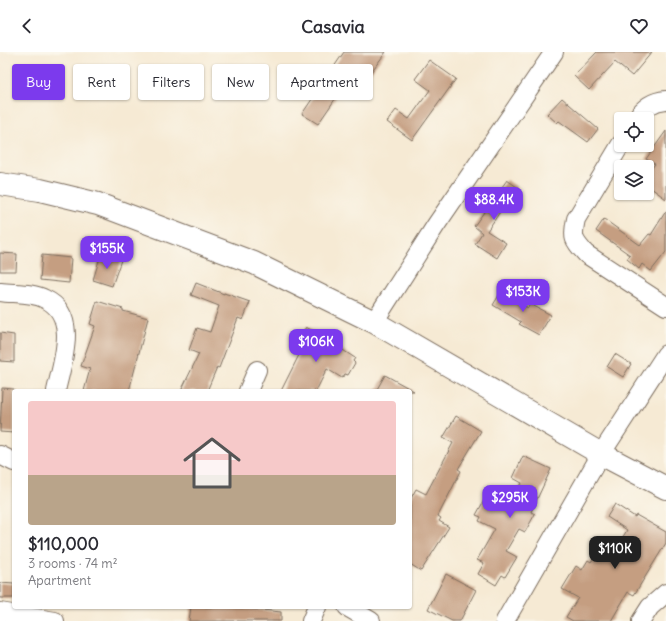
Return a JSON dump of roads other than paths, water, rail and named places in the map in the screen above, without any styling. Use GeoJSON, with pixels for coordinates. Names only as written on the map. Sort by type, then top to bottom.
{"type":"FeatureCollection","features":[{"type":"Feature","properties":{"kind":"street"},"geometry":{"type":"LineString","coordinates":[[374,322],[436,225],[554,52]]}},
{"type":"Feature","properties":{"kind":"street"},"geometry":{"type":"LineString","coordinates":[[640,112],[651,104],[666,100]]}},
{"type":"Feature","properties":{"kind":"street"},"geometry":{"type":"LineString","coordinates":[[616,152],[576,219],[573,233],[576,244],[586,254],[666,306]]}},
{"type":"Feature","properties":{"kind":"street"},"geometry":{"type":"LineString","coordinates":[[0,184],[40,190],[98,204],[254,263],[374,322],[601,454],[666,488]]}},
{"type":"Feature","properties":{"kind":"street"},"geometry":{"type":"LineString","coordinates":[[0,292],[45,298],[54,304],[62,315],[66,329],[66,343],[56,389]]}},
{"type":"Feature","properties":{"kind":"street"},"geometry":{"type":"LineString","coordinates":[[505,621],[601,454],[666,354]]}},
{"type":"Feature","properties":{"kind":"street"},"geometry":{"type":"LineString","coordinates":[[249,389],[257,370]]}},
{"type":"Feature","properties":{"kind":"street"},"geometry":{"type":"LineString","coordinates":[[641,621],[650,607],[666,594]]}},
{"type":"Feature","properties":{"kind":"street"},"geometry":{"type":"LineString","coordinates":[[311,621],[316,609]]}},
{"type":"Feature","properties":{"kind":"street"},"geometry":{"type":"LineString","coordinates":[[350,609],[371,621]]}},
{"type":"Feature","properties":{"kind":"street"},"geometry":{"type":"LineString","coordinates":[[0,612],[55,621]]}}]}
